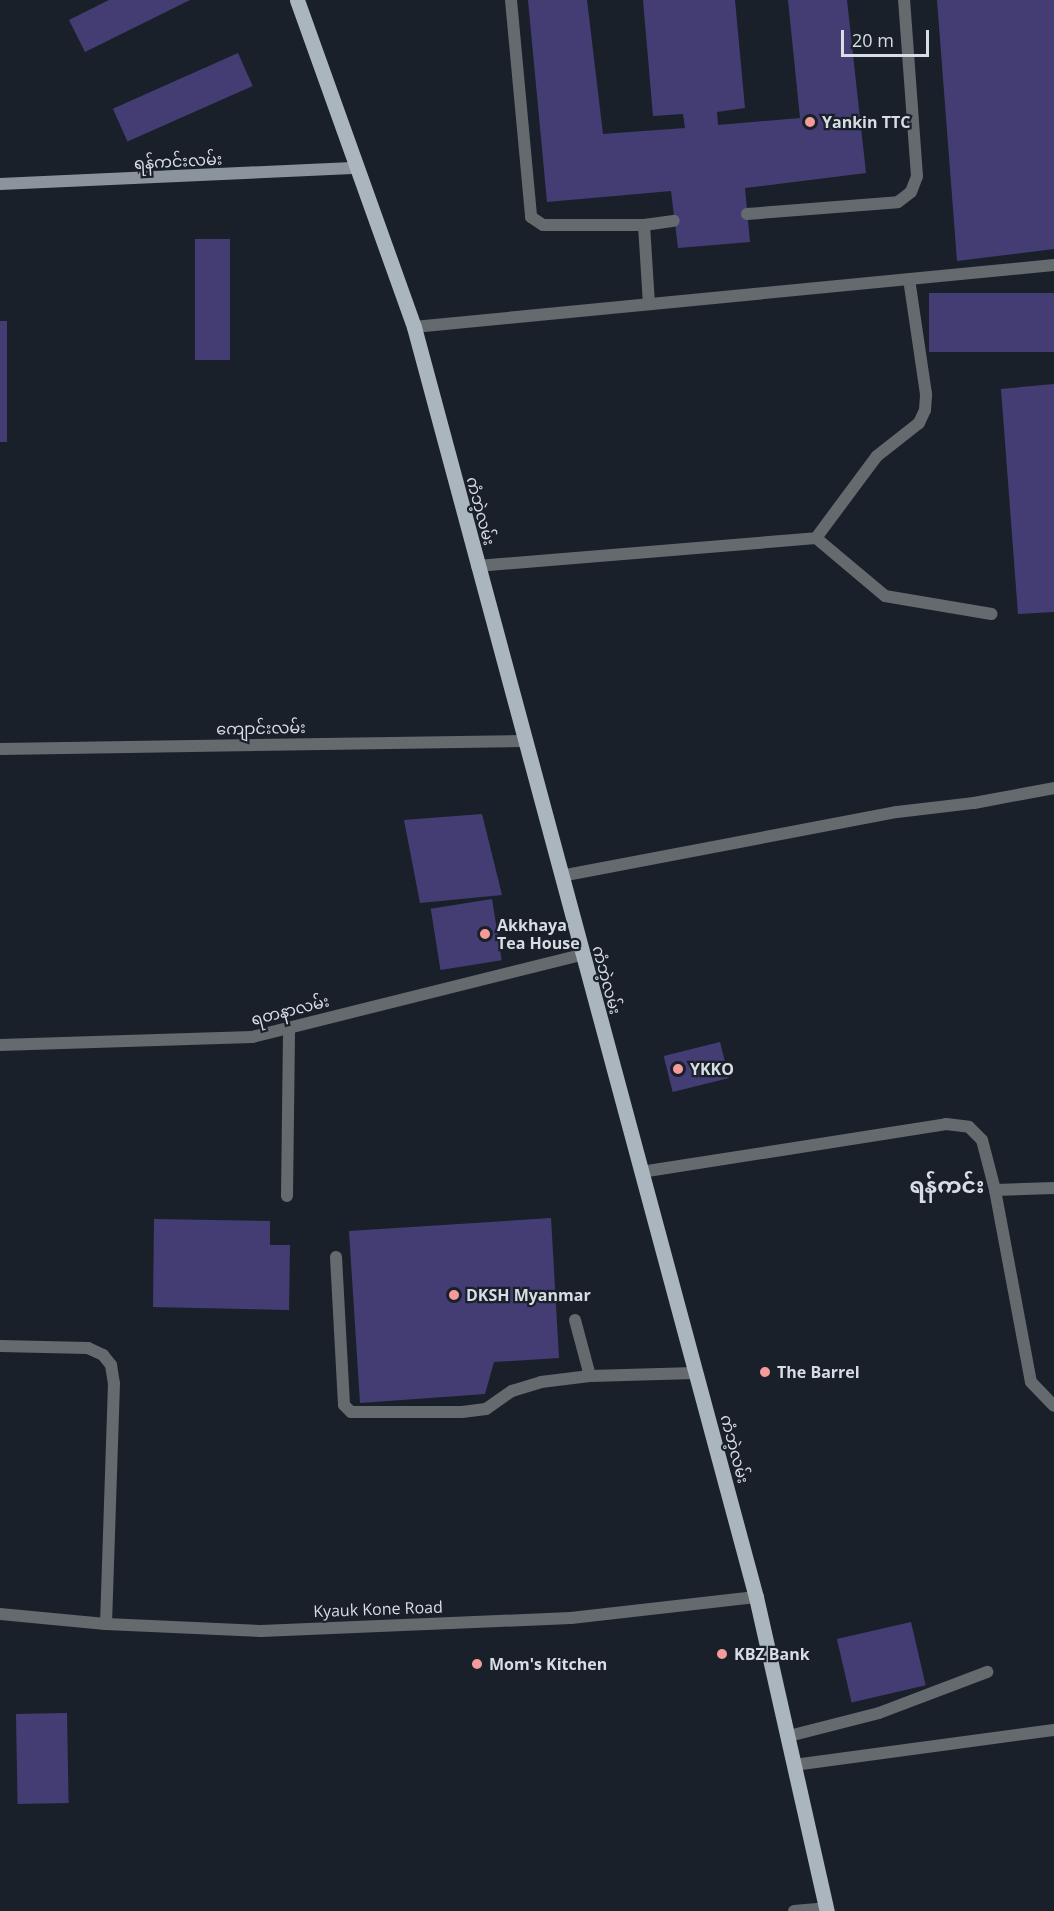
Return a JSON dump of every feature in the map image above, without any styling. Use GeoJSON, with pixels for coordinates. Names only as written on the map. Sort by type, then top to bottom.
{"type":"FeatureCollection","features":[{"type":"Feature","properties":{"kind":"main road","name":"ကံဘဲ့လမ်း"},"geometry":{"type":"LineString","coordinates":[[297,0],[414,327],[523,741],[756,1597],[789,1736],[826,1910]]}},
{"type":"Feature","properties":{"kind":"main road","name":"ရန်ကင်းလမ်း"},"geometry":{"type":"LineString","coordinates":[[0,183],[358,168]]}},
{"type":"Feature","properties":{"kind":"street"},"geometry":{"type":"LineString","coordinates":[[511,0],[531,217],[543,225],[644,225],[674,221]]}},
{"type":"Feature","properties":{"kind":"street"},"geometry":{"type":"LineString","coordinates":[[747,214],[898,202],[911,192],[917,176],[904,0]]}},
{"type":"Feature","properties":{"kind":"street"},"geometry":{"type":"LineString","coordinates":[[644,225],[649,304]]}},
{"type":"Feature","properties":{"kind":"street"},"geometry":{"type":"LineString","coordinates":[[414,327],[1054,265]]}},
{"type":"Feature","properties":{"kind":"street"},"geometry":{"type":"LineString","coordinates":[[816,538],[877,456],[919,423],[925,410],[926,394],[909,279]]}},
{"type":"Feature","properties":{"kind":"street"},"geometry":{"type":"LineString","coordinates":[[477,566],[816,538],[885,596],[991,614]]}},
{"type":"Feature","properties":{"kind":"street","name":"ကျောင်းလမ်း"},"geometry":{"type":"LineString","coordinates":[[0,749],[523,741]]}},
{"type":"Feature","properties":{"kind":"street"},"geometry":{"type":"LineString","coordinates":[[561,876],[897,812],[974,803],[1054,788]]}},
{"type":"Feature","properties":{"kind":"street","name":"ရတနာလမ်း"},"geometry":{"type":"LineString","coordinates":[[0,1045],[199,1041],[252,1037],[582,955]]}},
{"type":"Feature","properties":{"kind":"street"},"geometry":{"type":"LineString","coordinates":[[287,1197],[289,1028]]}},
{"type":"Feature","properties":{"kind":"street"},"geometry":{"type":"LineString","coordinates":[[641,1172],[946,1124],[969,1127],[982,1140],[995,1190],[1031,1382],[1054,1406]]}},
{"type":"Feature","properties":{"kind":"street"},"geometry":{"type":"LineString","coordinates":[[995,1190],[1054,1188]]}},
{"type":"Feature","properties":{"kind":"street"},"geometry":{"type":"LineString","coordinates":[[336,1257],[344,1405],[351,1412],[486,1408],[512,1391],[541,1382],[590,1376],[696,1373]]}},
{"type":"Feature","properties":{"kind":"street"},"geometry":{"type":"LineString","coordinates":[[575,1320],[590,1376]]}},
{"type":"Feature","properties":{"kind":"street"},"geometry":{"type":"LineString","coordinates":[[0,1346],[88,1348],[103,1355],[114,1373],[106,1624]]}},
{"type":"Feature","properties":{"kind":"street","name":"Kyauk Kone Road"},"geometry":{"type":"LineString","coordinates":[[0,1614],[106,1624],[261,1630],[559,1618],[756,1597]]}},
{"type":"Feature","properties":{"kind":"street"},"geometry":{"type":"LineString","coordinates":[[789,1736],[879,1713],[987,1672]]}},
{"type":"Feature","properties":{"kind":"street"},"geometry":{"type":"LineString","coordinates":[[794,1765],[1054,1730]]}},
{"type":"Feature","properties":{"kind":"street"},"geometry":{"type":"LineString","coordinates":[[794,1911],[826,1910]]}},
{"type":"Feature","properties":{"kind":"building"},"geometry":{"type":"Polygon","coordinates":[[[109,0],[190,0],[85,52],[69,20],[109,0]]]}},
{"type":"Feature","properties":{"kind":"building","name":"Yankin TTC"},"geometry":{"type":"Polygon","coordinates":[[[528,0],[587,0],[603,134],[685,128],[683,114],[653,116],[643,0],[735,0],[745,108],[717,112],[718,125],[800,118],[788,0],[847,0],[866,173],[745,188],[750,242],[678,248],[671,191],[547,202],[528,0]]]}},
{"type":"Feature","properties":{"kind":"building"},"geometry":{"type":"Polygon","coordinates":[[[937,0],[1054,0],[1054,249],[957,261],[937,0]]]}},
{"type":"Feature","properties":{"kind":"building"},"geometry":{"type":"Polygon","coordinates":[[[238,53],[253,86],[127,142],[113,109],[238,53]]]}},
{"type":"Feature","properties":{"kind":"building"},"geometry":{"type":"Polygon","coordinates":[[[195,239],[230,239],[230,360],[195,360],[195,239]]]}},
{"type":"Feature","properties":{"kind":"building"},"geometry":{"type":"Polygon","coordinates":[[[929,293],[1054,293],[1054,352],[929,352],[929,293]]]}},
{"type":"Feature","properties":{"kind":"building"},"geometry":{"type":"Polygon","coordinates":[[[0,321],[7,321],[7,442],[0,442],[0,321]]]}},
{"type":"Feature","properties":{"kind":"building"},"geometry":{"type":"Polygon","coordinates":[[[1054,384],[1054,612],[1018,614],[1001,389],[1054,384]]]}},
{"type":"Feature","properties":{"kind":"building"},"geometry":{"type":"Polygon","coordinates":[[[482,814],[502,895],[420,903],[404,820],[482,814]]]}},
{"type":"Feature","properties":{"kind":"building"},"geometry":{"type":"Polygon","coordinates":[[[492,899],[502,960],[440,970],[431,909],[492,899]]]}},
{"type":"Feature","properties":{"kind":"building"},"geometry":{"type":"Polygon","coordinates":[[[720,1042],[729,1078],[673,1092],[664,1056],[720,1042]]]}},
{"type":"Feature","properties":{"kind":"building","name":"DKSH Myanmar"},"geometry":{"type":"Polygon","coordinates":[[[551,1218],[559,1358],[494,1362],[485,1394],[360,1403],[349,1231],[551,1218]]]}},
{"type":"Feature","properties":{"kind":"building"},"geometry":{"type":"Polygon","coordinates":[[[154,1219],[270,1221],[270,1245],[290,1245],[289,1310],[153,1307],[154,1219]]]}},
{"type":"Feature","properties":{"kind":"building"},"geometry":{"type":"Polygon","coordinates":[[[911,1622],[926,1685],[852,1702],[837,1639],[911,1622]]]}},
{"type":"Feature","properties":{"kind":"building"},"geometry":{"type":"Polygon","coordinates":[[[67,1713],[69,1803],[18,1804],[16,1714],[67,1713]]]}},
{"type":"Feature","properties":{"kind":"place","name":"Yankin TTC"},"geometry":{"type":"Point","coordinates":[810,122]}},
{"type":"Feature","properties":{"kind":"place","name":"Akkhaya Tea House"},"geometry":{"type":"Point","coordinates":[485,934]}},
{"type":"Feature","properties":{"kind":"place","name":"YKKO"},"geometry":{"type":"Point","coordinates":[678,1069]}},
{"type":"Feature","properties":{"kind":"place","name":"DKSH Myanmar"},"geometry":{"type":"Point","coordinates":[454,1295]}},
{"type":"Feature","properties":{"kind":"place","name":"The Barrel"},"geometry":{"type":"Point","coordinates":[765,1372]}},
{"type":"Feature","properties":{"kind":"place","name":"KBZ Bank"},"geometry":{"type":"Point","coordinates":[722,1654]}},
{"type":"Feature","properties":{"kind":"place","name":"Mom's Kitchen"},"geometry":{"type":"Point","coordinates":[477,1664]}},
{"type":"Feature","properties":{"kind":"district","name":"ရန်ကင်း"},"geometry":{"type":"Point","coordinates":[947,1185]}}]}
